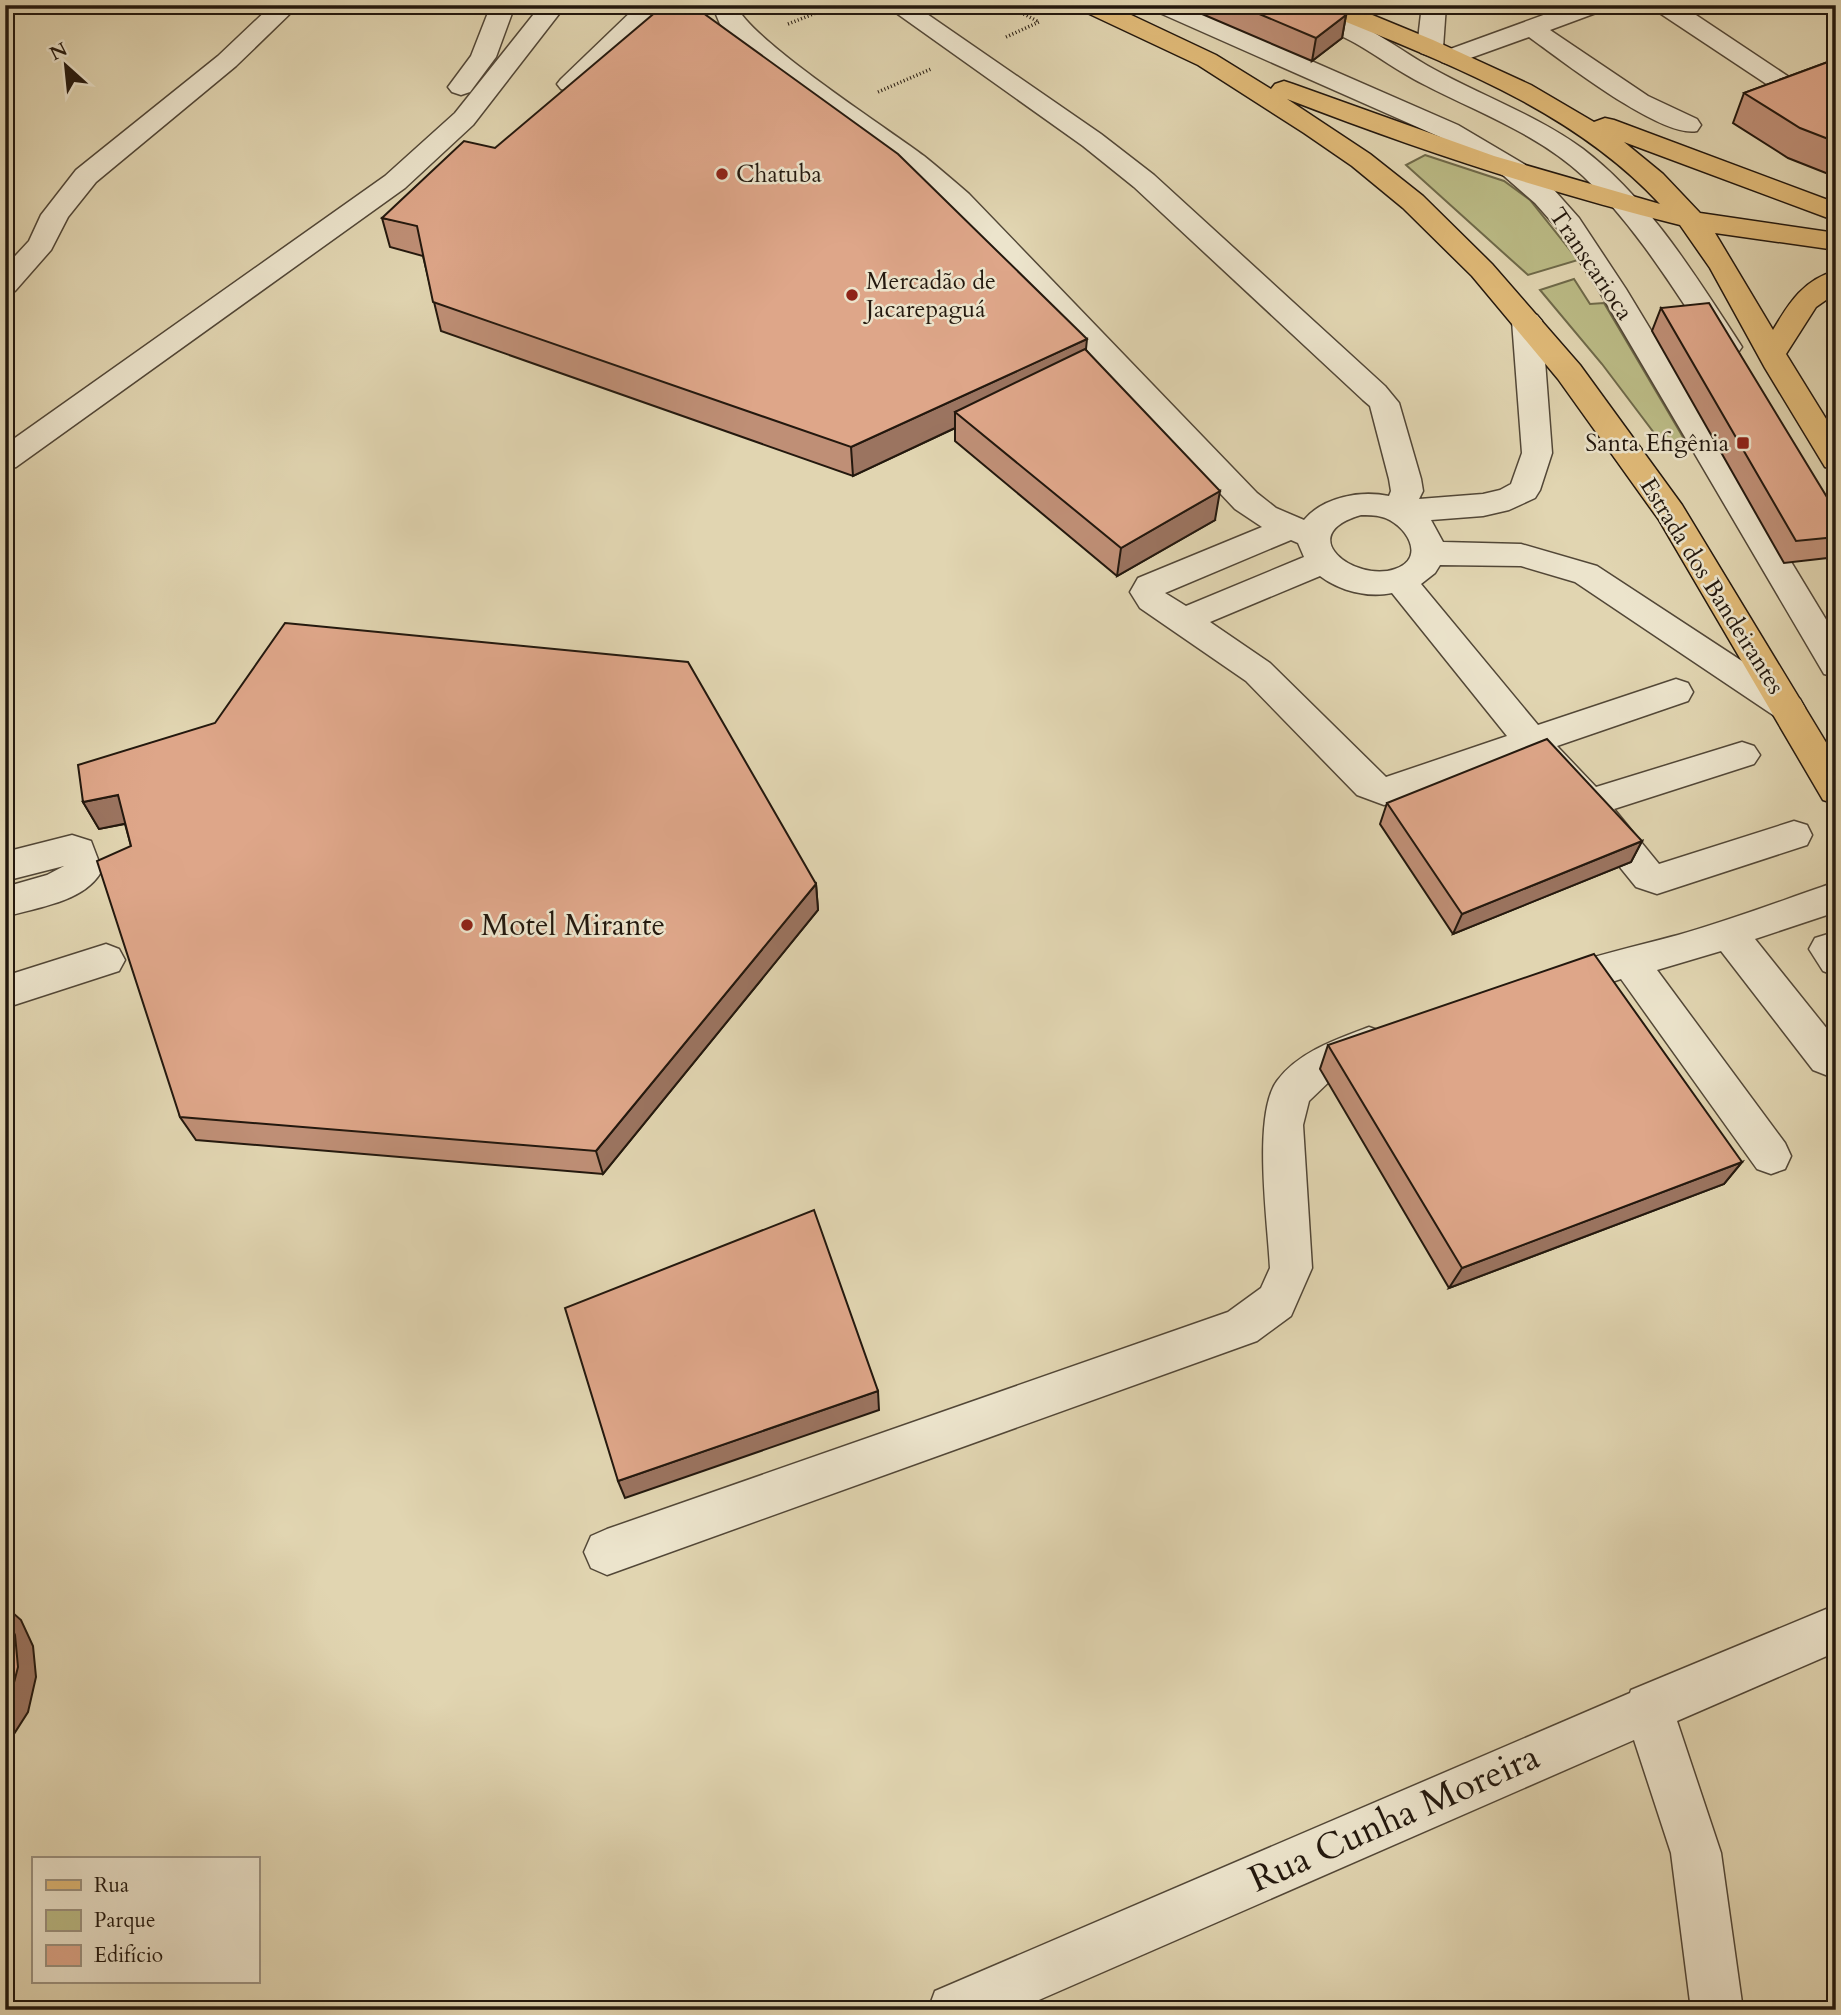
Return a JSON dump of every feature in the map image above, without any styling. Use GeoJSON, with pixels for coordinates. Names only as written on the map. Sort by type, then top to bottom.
{"type":"FeatureCollection","features":[{"type":"Feature","properties":{"kind":"main road","name":"Estrada dos Bandeirantes"},"geometry":{"type":"LineString","coordinates":[[1090,5],[1207,60],[1313,127],[1382,177],[1450,237],[1527,321],[1614,430],[1671,513],[1836,790]]}},
{"type":"Feature","properties":{"kind":"main road"},"geometry":{"type":"LineString","coordinates":[[1326,5],[1440,53],[1549,105],[1836,213]]}},
{"type":"Feature","properties":{"kind":"main road"},"geometry":{"type":"LineString","coordinates":[[1207,60],[1384,128],[1621,201],[1691,220],[1836,242]]}},
{"type":"Feature","properties":{"kind":"main road"},"geometry":{"type":"LineString","coordinates":[[1549,105],[1600,136],[1637,164],[1691,220],[1730,276],[1772,354],[1822,465]]}},
{"type":"Feature","properties":{"kind":"main road"},"geometry":{"type":"LineString","coordinates":[[1772,354],[1805,301],[1836,280]]}},
{"type":"Feature","properties":{"kind":"street"},"geometry":{"type":"LineString","coordinates":[[5,285],[41,244],[55,215],[86,176],[227,61],[287,5]]}},
{"type":"Feature","properties":{"kind":"street"},"geometry":{"type":"LineString","coordinates":[[5,433],[369,184],[415,143],[449,105],[483,57],[503,5]]}},
{"type":"Feature","properties":{"kind":"street"},"geometry":{"type":"LineString","coordinates":[[5,460],[395,182],[464,119],[554,5]]}},
{"type":"Feature","properties":{"kind":"street"},"geometry":{"type":"LineString","coordinates":[[570,84],[653,5]]}},
{"type":"Feature","properties":{"kind":"street"},"geometry":{"type":"LineString","coordinates":[[724,5],[729,19],[772,57],[916,163],[960,200],[1246,501],[1265,516],[1309,542],[1338,574],[1358,582],[1380,584],[1417,567],[1521,555],[1552,563],[1586,574],[1788,708]]}},
{"type":"Feature","properties":{"kind":"street"},"geometry":{"type":"LineString","coordinates":[[897,5],[1091,140],[1144,181],[1337,356],[1384,403],[1403,501],[1427,537],[1417,567]]}},
{"type":"Feature","properties":{"kind":"street","name":"Transcarioca"},"geometry":{"type":"LineString","coordinates":[[1163,5],[1449,131],[1514,170],[1545,197],[1569,224],[1612,289],[1836,665]]}},
{"type":"Feature","properties":{"kind":"street","name":"Transcarioca"},"geometry":{"type":"LineString","coordinates":[[1291,5],[1353,32],[1428,77],[1535,131],[1591,170],[1621,201],[1683,281],[1740,366]]}},
{"type":"Feature","properties":{"kind":"street"},"geometry":{"type":"LineString","coordinates":[[1434,5],[1440,53],[1595,5]]}},
{"type":"Feature","properties":{"kind":"street"},"geometry":{"type":"LineString","coordinates":[[1664,5],[1783,85]]}},
{"type":"Feature","properties":{"kind":"street"},"geometry":{"type":"LineString","coordinates":[[1530,27],[1639,102],[1688,125]]}},
{"type":"Feature","properties":{"kind":"street"},"geometry":{"type":"LineString","coordinates":[[1183,620],[1309,542],[1317,524],[1327,513],[1342,507],[1379,505],[1437,494],[1508,486],[1530,478],[1537,453],[1527,321]]}},
{"type":"Feature","properties":{"kind":"street"},"geometry":{"type":"LineString","coordinates":[[1787,434],[1822,465]]}},
{"type":"Feature","properties":{"kind":"street"},"geometry":{"type":"LineString","coordinates":[[1309,542],[1150,586],[1146,592],[1152,600],[1258,672],[1370,785],[1384,791],[1676,692]]}},
{"type":"Feature","properties":{"kind":"street"},"geometry":{"type":"LineString","coordinates":[[1417,567],[1531,741],[1589,803],[1643,873],[1657,878],[1794,835]]}},
{"type":"Feature","properties":{"kind":"street"},"geometry":{"type":"LineString","coordinates":[[1589,803],[1742,755]]}},
{"type":"Feature","properties":{"kind":"street"},"geometry":{"type":"LineString","coordinates":[[5,867],[72,849],[78,851],[84,870],[80,876],[5,902]]}},
{"type":"Feature","properties":{"kind":"street"},"geometry":{"type":"LineString","coordinates":[[1525,994],[1629,961],[1678,950],[1836,897]]}},
{"type":"Feature","properties":{"kind":"street"},"geometry":{"type":"LineString","coordinates":[[1729,934],[1827,1058],[1836,1062]]}},
{"type":"Feature","properties":{"kind":"street"},"geometry":{"type":"LineString","coordinates":[[5,992],[106,960]]}},
{"type":"Feature","properties":{"kind":"street"},"geometry":{"type":"LineString","coordinates":[[1629,961],[1771,1156]]}},
{"type":"Feature","properties":{"kind":"street"},"geometry":{"type":"LineString","coordinates":[[607,1552],[1242,1327],[1276,1302],[1291,1268],[1283,1125],[1291,1093],[1319,1066],[1356,1048],[1408,1031]]}},
{"type":"Feature","properties":{"kind":"street","name":"Rua Cunha Moreira"},"geometry":{"type":"LineString","coordinates":[[954,2010],[1648,1707],[1836,1628]]}},
{"type":"Feature","properties":{"kind":"street"},"geometry":{"type":"LineString","coordinates":[[1648,1707],[1696,1853],[1717,2010]]}},
{"type":"Feature","properties":{"kind":"path"},"geometry":{"type":"LineString","coordinates":[[751,38],[836,5]]}},
{"type":"Feature","properties":{"kind":"green space"},"geometry":{"type":"Polygon","coordinates":[[[1425,155],[1504,181],[1530,200],[1578,260],[1528,275],[1406,165],[1425,155]]]}},
{"type":"Feature","properties":{"kind":"green space"},"geometry":{"type":"Polygon","coordinates":[[[1574,279],[1590,304],[1604,303],[1690,449],[1667,450],[1602,364],[1540,290],[1574,279]]]}},
{"type":"Feature","properties":{"kind":"building"},"geometry":{"type":"Polygon","coordinates":[[[664,5],[692,5],[898,154],[1087,339],[851,447],[433,302],[417,226],[382,218],[464,141],[495,148],[664,5]]]}},
{"type":"Feature","properties":{"kind":"building"},"geometry":{"type":"Polygon","coordinates":[[[1238,5],[1322,5],[1346,15],[1316,38],[1238,5]]]}},
{"type":"Feature","properties":{"kind":"building"},"geometry":{"type":"Polygon","coordinates":[[[1836,59],[1836,142],[1800,128],[1744,93],[1836,59]]]}},
{"type":"Feature","properties":{"kind":"building"},"geometry":{"type":"Polygon","coordinates":[[[1709,303],[1836,512],[1836,537],[1796,541],[1661,308],[1709,303]]]}},
{"type":"Feature","properties":{"kind":"building"},"geometry":{"type":"Polygon","coordinates":[[[1085,349],[1220,491],[1121,548],[955,412],[1085,349]]]}},
{"type":"Feature","properties":{"kind":"building","name":"Motel Mirante"},"geometry":{"type":"Polygon","coordinates":[[[285,623],[688,662],[816,884],[596,1151],[180,1117],[97,861],[131,846],[118,795],[83,802],[78,765],[215,723],[285,623]]]}},
{"type":"Feature","properties":{"kind":"building"},"geometry":{"type":"Polygon","coordinates":[[[1547,739],[1642,841],[1462,914],[1387,803],[1547,739]]]}},
{"type":"Feature","properties":{"kind":"building"},"geometry":{"type":"Polygon","coordinates":[[[1594,954],[1742,1162],[1462,1268],[1328,1045],[1594,954]]]}},
{"type":"Feature","properties":{"kind":"building"},"geometry":{"type":"Polygon","coordinates":[[[814,1210],[878,1391],[618,1481],[565,1308],[814,1210]]]}},
{"type":"Feature","properties":{"kind":"building"},"geometry":{"type":"Polygon","coordinates":[[[5,1613],[15,1635],[18,1667],[5,1709],[5,1613]]]}},
{"type":"Feature","properties":{"kind":"place","name":"Chatuba"},"geometry":{"type":"Point","coordinates":[722,174]}},
{"type":"Feature","properties":{"kind":"place","name":"Mercadão de Jacarepaguá"},"geometry":{"type":"Point","coordinates":[852,295]}},
{"type":"Feature","properties":{"kind":"place","name":"Santa Efigênia"},"geometry":{"type":"Point","coordinates":[1743,443]}},
{"type":"Feature","properties":{"kind":"place","name":"Motel Mirante"},"geometry":{"type":"Point","coordinates":[467,925]}}]}
